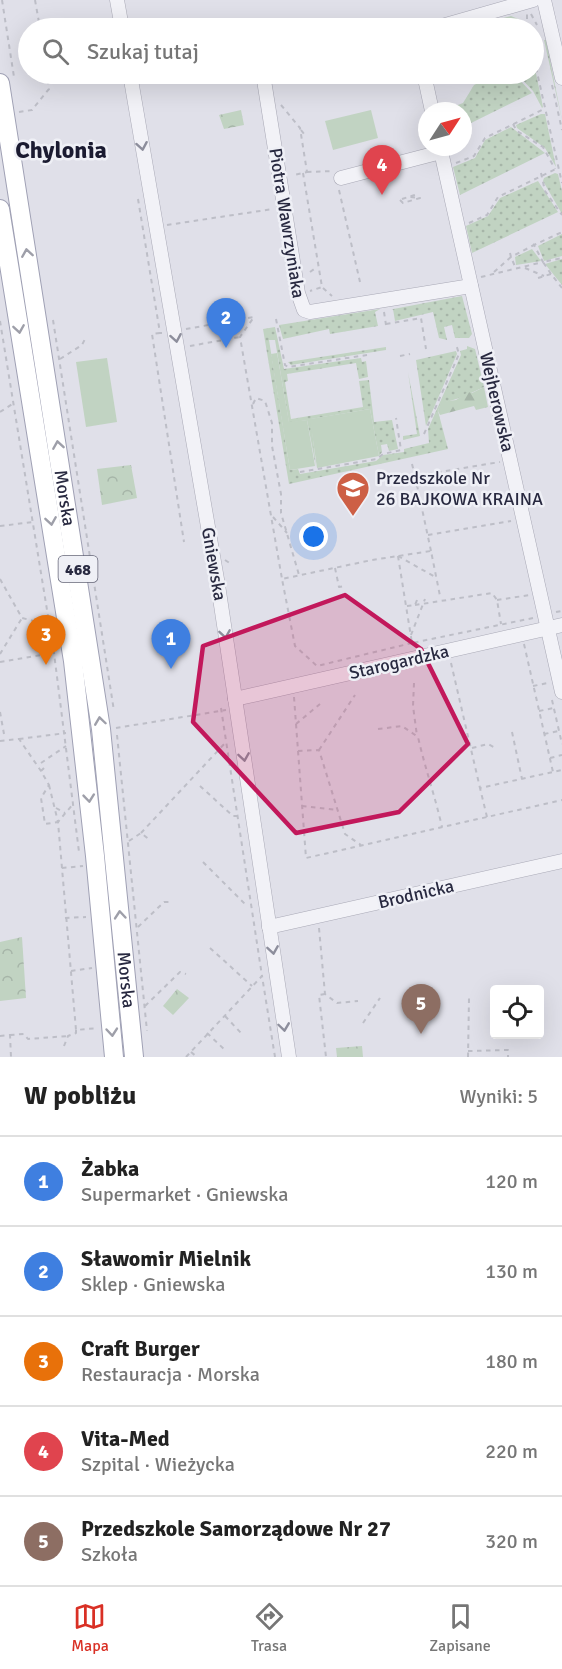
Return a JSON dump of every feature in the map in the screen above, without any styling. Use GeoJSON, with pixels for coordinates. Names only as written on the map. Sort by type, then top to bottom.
{"type":"FeatureCollection","features":[{"type":"Feature","properties":{"kind":"main road","name":"Morska"},"geometry":{"type":"LineString","coordinates":[[0,83],[98,707],[134,1057]]}},
{"type":"Feature","properties":{"kind":"main road","name":"Morska"},"geometry":{"type":"LineString","coordinates":[[0,209],[73,661],[95,856],[114,1057]]}},
{"type":"Feature","properties":{"kind":"street"},"geometry":{"type":"LineString","coordinates":[[117,0],[120,18]]}},
{"type":"Feature","properties":{"kind":"street"},"geometry":{"type":"LineString","coordinates":[[544,0],[562,78]]}},
{"type":"Feature","properties":{"kind":"street"},"geometry":{"type":"LineString","coordinates":[[475,18],[530,4]]}},
{"type":"Feature","properties":{"kind":"street","name":"Gniewska"},"geometry":{"type":"LineString","coordinates":[[132,84],[235,699],[289,1057]]}},
{"type":"Feature","properties":{"kind":"street","name":"Piotra Wawrzyniaka"},"geometry":{"type":"LineString","coordinates":[[265,84],[298,293],[304,310],[310,312],[474,282]]}},
{"type":"Feature","properties":{"kind":"street"},"geometry":{"type":"LineString","coordinates":[[426,84],[430,102]]}},
{"type":"Feature","properties":{"kind":"street"},"geometry":{"type":"LineString","coordinates":[[339,182],[422,156]]}},
{"type":"Feature","properties":{"kind":"street","name":"Wejherowska"},"geometry":{"type":"LineString","coordinates":[[442,156],[558,619],[562,692]]}},
{"type":"Feature","properties":{"kind":"street","name":"Starogardzka"},"geometry":{"type":"LineString","coordinates":[[235,699],[558,619]]}},
{"type":"Feature","properties":{"kind":"street","name":"Brodnicka"},"geometry":{"type":"LineString","coordinates":[[269,927],[562,861]]}},
{"type":"Feature","properties":{"kind":"path"},"geometry":{"type":"LineString","coordinates":[[35,0],[38,18]]}},
{"type":"Feature","properties":{"kind":"path"},"geometry":{"type":"LineString","coordinates":[[19,112],[33,110],[50,89],[49,84]]}},
{"type":"Feature","properties":{"kind":"path"},"geometry":{"type":"LineString","coordinates":[[539,84],[556,168]]}},
{"type":"Feature","properties":{"kind":"path"},"geometry":{"type":"LineString","coordinates":[[281,105],[305,135]]}},
{"type":"Feature","properties":{"kind":"path"},"geometry":{"type":"LineString","coordinates":[[451,165],[474,156],[484,136],[528,115],[542,111]]}},
{"type":"Feature","properties":{"kind":"path"},"geometry":{"type":"LineString","coordinates":[[513,124],[518,131],[543,147],[562,183]]}},
{"type":"Feature","properties":{"kind":"path"},"geometry":{"type":"LineString","coordinates":[[300,128],[322,287],[327,293],[336,296]]}},
{"type":"Feature","properties":{"kind":"path"},"geometry":{"type":"LineString","coordinates":[[465,225],[487,215],[497,196],[556,168]]}},
{"type":"Feature","properties":{"kind":"path"},"geometry":{"type":"LineString","coordinates":[[294,175],[330,169],[334,171],[339,182],[360,282]]}},
{"type":"Feature","properties":{"kind":"path"},"geometry":{"type":"LineString","coordinates":[[541,175],[545,191],[562,215]]}},
{"type":"Feature","properties":{"kind":"path"},"geometry":{"type":"LineString","coordinates":[[410,196],[420,198],[403,203],[401,199],[410,196],[418,194]]}},
{"type":"Feature","properties":{"kind":"path"},"geometry":{"type":"LineString","coordinates":[[138,195],[160,333]]}},
{"type":"Feature","properties":{"kind":"path"},"geometry":{"type":"LineString","coordinates":[[164,231],[163,226],[273,209]]}},
{"type":"Feature","properties":{"kind":"path"},"geometry":{"type":"LineString","coordinates":[[492,274],[511,255],[562,232]]}},
{"type":"Feature","properties":{"kind":"path"},"geometry":{"type":"LineString","coordinates":[[533,244],[550,274],[562,288]]}},
{"type":"Feature","properties":{"kind":"path"},"geometry":{"type":"LineString","coordinates":[[511,255],[516,268]]}},
{"type":"Feature","properties":{"kind":"path"},"geometry":{"type":"LineString","coordinates":[[474,282],[492,274],[562,258]]}},
{"type":"Feature","properties":{"kind":"path"},"geometry":{"type":"LineString","coordinates":[[310,272],[318,266]]}},
{"type":"Feature","properties":{"kind":"path"},"geometry":{"type":"LineString","coordinates":[[522,267],[544,276]]}},
{"type":"Feature","properties":{"kind":"path"},"geometry":{"type":"LineString","coordinates":[[538,278],[550,274]]}},
{"type":"Feature","properties":{"kind":"path"},"geometry":{"type":"LineString","coordinates":[[313,291],[322,287]]}},
{"type":"Feature","properties":{"kind":"path"},"geometry":{"type":"LineString","coordinates":[[383,307],[386,324],[420,318],[426,349]]}},
{"type":"Feature","properties":{"kind":"path"},"geometry":{"type":"LineString","coordinates":[[182,347],[240,337],[254,317],[152,334],[184,542]]}},
{"type":"Feature","properties":{"kind":"path"},"geometry":{"type":"LineString","coordinates":[[276,319],[285,365],[288,367],[367,355]]}},
{"type":"Feature","properties":{"kind":"path"},"geometry":{"type":"LineString","coordinates":[[0,321],[50,625],[65,734],[0,741]]}},
{"type":"Feature","properties":{"kind":"path"},"geometry":{"type":"LineString","coordinates":[[51,362],[82,345],[86,337]]}},
{"type":"Feature","properties":{"kind":"path"},"geometry":{"type":"LineString","coordinates":[[240,337],[257,446],[295,646],[317,666],[412,643],[530,619]]}},
{"type":"Feature","properties":{"kind":"path"},"geometry":{"type":"LineString","coordinates":[[424,434],[459,354],[456,344]]}},
{"type":"Feature","properties":{"kind":"path"},"geometry":{"type":"LineString","coordinates":[[400,356],[410,354]]}},
{"type":"Feature","properties":{"kind":"path"},"geometry":{"type":"LineString","coordinates":[[0,366],[7,365]]}},
{"type":"Feature","properties":{"kind":"path"},"geometry":{"type":"LineString","coordinates":[[243,382],[248,380]]}},
{"type":"Feature","properties":{"kind":"path"},"geometry":{"type":"LineString","coordinates":[[252,407],[256,398],[265,401],[272,423],[272,446],[281,494],[281,513],[299,575]]}},
{"type":"Feature","properties":{"kind":"path"},"geometry":{"type":"LineString","coordinates":[[0,412],[14,403]]}},
{"type":"Feature","properties":{"kind":"path"},"geometry":{"type":"LineString","coordinates":[[300,472],[377,459],[383,454],[401,450],[396,418]]}},
{"type":"Feature","properties":{"kind":"path"},"geometry":{"type":"LineString","coordinates":[[415,476],[504,461]]}},
{"type":"Feature","properties":{"kind":"path"},"geometry":{"type":"LineString","coordinates":[[412,464],[440,596]]}},
{"type":"Feature","properties":{"kind":"path"},"geometry":{"type":"LineString","coordinates":[[266,513],[271,514],[289,535]]}},
{"type":"Feature","properties":{"kind":"path"},"geometry":{"type":"LineString","coordinates":[[427,536],[517,520]]}},
{"type":"Feature","properties":{"kind":"path"},"geometry":{"type":"LineString","coordinates":[[0,526],[33,522]]}},
{"type":"Feature","properties":{"kind":"path"},"geometry":{"type":"LineString","coordinates":[[282,579],[431,551]]}},
{"type":"Feature","properties":{"kind":"path"},"geometry":{"type":"LineString","coordinates":[[398,556],[437,578]]}},
{"type":"Feature","properties":{"kind":"path"},"geometry":{"type":"LineString","coordinates":[[398,556],[412,643]]}},
{"type":"Feature","properties":{"kind":"path"},"geometry":{"type":"LineString","coordinates":[[335,568],[339,587],[344,586]]}},
{"type":"Feature","properties":{"kind":"path"},"geometry":{"type":"LineString","coordinates":[[277,575],[282,574]]}},
{"type":"Feature","properties":{"kind":"path"},"geometry":{"type":"LineString","coordinates":[[0,579],[22,618],[50,625]]}},
{"type":"Feature","properties":{"kind":"path"},"geometry":{"type":"LineString","coordinates":[[490,588],[497,600],[501,624]]}},
{"type":"Feature","properties":{"kind":"path"},"geometry":{"type":"LineString","coordinates":[[406,606],[492,593]]}},
{"type":"Feature","properties":{"kind":"path"},"geometry":{"type":"LineString","coordinates":[[497,600],[533,594]]}},
{"type":"Feature","properties":{"kind":"path"},"geometry":{"type":"LineString","coordinates":[[411,636],[425,599]]}},
{"type":"Feature","properties":{"kind":"path"},"geometry":{"type":"LineString","coordinates":[[415,605],[417,600]]}},
{"type":"Feature","properties":{"kind":"path"},"geometry":{"type":"LineString","coordinates":[[0,654],[22,618]]}},
{"type":"Feature","properties":{"kind":"path"},"geometry":{"type":"LineString","coordinates":[[524,645],[553,772]]}},
{"type":"Feature","properties":{"kind":"path"},"geometry":{"type":"LineString","coordinates":[[0,662],[54,653]]}},
{"type":"Feature","properties":{"kind":"path"},"geometry":{"type":"LineString","coordinates":[[455,659],[450,661],[486,817]]}},
{"type":"Feature","properties":{"kind":"path"},"geometry":{"type":"LineString","coordinates":[[414,683],[412,706],[417,736],[442,827]]}},
{"type":"Feature","properties":{"kind":"path"},"geometry":{"type":"LineString","coordinates":[[533,686],[549,683]]}},
{"type":"Feature","properties":{"kind":"path"},"geometry":{"type":"LineString","coordinates":[[302,696],[294,697],[306,858],[562,800]]}},
{"type":"Feature","properties":{"kind":"path"},"geometry":{"type":"LineString","coordinates":[[319,750],[356,696]]}},
{"type":"Feature","properties":{"kind":"path"},"geometry":{"type":"LineString","coordinates":[[296,724],[320,704]]}},
{"type":"Feature","properties":{"kind":"path"},"geometry":{"type":"LineString","coordinates":[[539,711],[554,708]]}},
{"type":"Feature","properties":{"kind":"path"},"geometry":{"type":"LineString","coordinates":[[116,728],[221,709],[275,1057]]}},
{"type":"Feature","properties":{"kind":"path"},"geometry":{"type":"LineString","coordinates":[[0,712],[4,734]]}},
{"type":"Feature","properties":{"kind":"path"},"geometry":{"type":"LineString","coordinates":[[378,729],[402,726],[417,736]]}},
{"type":"Feature","properties":{"kind":"path"},"geometry":{"type":"LineString","coordinates":[[544,734],[559,731]]}},
{"type":"Feature","properties":{"kind":"path"},"geometry":{"type":"LineString","coordinates":[[512,732],[522,779]]}},
{"type":"Feature","properties":{"kind":"path"},"geometry":{"type":"LineString","coordinates":[[0,1036],[24,1034],[28,1039],[68,1036],[76,1033],[56,808],[49,785],[18,739]]}},
{"type":"Feature","properties":{"kind":"path"},"geometry":{"type":"LineString","coordinates":[[129,841],[141,833],[227,741]]}},
{"type":"Feature","properties":{"kind":"path"},"geometry":{"type":"LineString","coordinates":[[471,748],[488,744],[497,749]]}},
{"type":"Feature","properties":{"kind":"path"},"geometry":{"type":"LineString","coordinates":[[41,763],[67,745]]}},
{"type":"Feature","properties":{"kind":"path"},"geometry":{"type":"LineString","coordinates":[[298,751],[319,750]]}},
{"type":"Feature","properties":{"kind":"path"},"geometry":{"type":"LineString","coordinates":[[319,750],[345,834],[362,845]]}},
{"type":"Feature","properties":{"kind":"path"},"geometry":{"type":"LineString","coordinates":[[550,758],[562,755]]}},
{"type":"Feature","properties":{"kind":"path"},"geometry":{"type":"LineString","coordinates":[[41,771],[44,768]]}},
{"type":"Feature","properties":{"kind":"path"},"geometry":{"type":"LineString","coordinates":[[480,788],[562,770]]}},
{"type":"Feature","properties":{"kind":"path"},"geometry":{"type":"LineString","coordinates":[[49,785],[40,798],[45,824],[58,822],[74,804]]}},
{"type":"Feature","properties":{"kind":"path"},"geometry":{"type":"LineString","coordinates":[[200,786],[233,816],[239,816]]}},
{"type":"Feature","properties":{"kind":"path"},"geometry":{"type":"LineString","coordinates":[[302,806],[337,810]]}},
{"type":"Feature","properties":{"kind":"path"},"geometry":{"type":"LineString","coordinates":[[485,809],[490,807]]}},
{"type":"Feature","properties":{"kind":"path"},"geometry":{"type":"LineString","coordinates":[[56,808],[65,813]]}},
{"type":"Feature","properties":{"kind":"path"},"geometry":{"type":"LineString","coordinates":[[141,833],[150,840]]}},
{"type":"Feature","properties":{"kind":"path"},"geometry":{"type":"LineString","coordinates":[[203,862],[247,906]]}},
{"type":"Feature","properties":{"kind":"path"},"geometry":{"type":"LineString","coordinates":[[62,868],[85,865]]}},
{"type":"Feature","properties":{"kind":"path"},"geometry":{"type":"LineString","coordinates":[[138,927],[164,902],[169,902]]}},
{"type":"Feature","properties":{"kind":"path"},"geometry":{"type":"LineString","coordinates":[[65,918],[89,916]]}},
{"type":"Feature","properties":{"kind":"path"},"geometry":{"type":"LineString","coordinates":[[318,916],[325,994],[337,1003],[358,1001]]}},
{"type":"Feature","properties":{"kind":"path"},"geometry":{"type":"LineString","coordinates":[[210,948],[252,987]]}},
{"type":"Feature","properties":{"kind":"path"},"geometry":{"type":"LineString","coordinates":[[71,970],[94,968]]}},
{"type":"Feature","properties":{"kind":"path"},"geometry":{"type":"LineString","coordinates":[[145,1006],[180,972],[186,974]]}},
{"type":"Feature","properties":{"kind":"path"},"geometry":{"type":"LineString","coordinates":[[186,1057],[262,976]]}},
{"type":"Feature","properties":{"kind":"path"},"geometry":{"type":"LineString","coordinates":[[325,994],[320,995],[326,1057]]}},
{"type":"Feature","properties":{"kind":"path"},"geometry":{"type":"LineString","coordinates":[[363,1023],[380,998]]}},
{"type":"Feature","properties":{"kind":"path"},"geometry":{"type":"LineString","coordinates":[[468,1057],[469,998]]}},
{"type":"Feature","properties":{"kind":"path"},"geometry":{"type":"LineString","coordinates":[[225,1016],[242,1034]]}},
{"type":"Feature","properties":{"kind":"path"},"geometry":{"type":"LineString","coordinates":[[76,1030],[100,1028]]}},
{"type":"Feature","properties":{"kind":"path"},"geometry":{"type":"LineString","coordinates":[[207,1034],[225,1050]]}},
{"type":"Feature","properties":{"kind":"path"},"geometry":{"type":"LineString","coordinates":[[10,1035],[12,1057]]}},
{"type":"Feature","properties":{"kind":"path"},"geometry":{"type":"LineString","coordinates":[[64,1046],[68,1036]]}},
{"type":"Feature","properties":{"kind":"path"},"geometry":{"type":"LineString","coordinates":[[468,1051],[508,1050],[508,1057]]}},
{"type":"Feature","properties":{"kind":"path"},"geometry":{"type":"LineString","coordinates":[[191,1052],[197,1057]]}},
{"type":"Feature","properties":{"kind":"highlighted area"},"geometry":{"type":"Polygon","coordinates":[[[345,595],[421,649],[468,744],[399,812],[296,833],[193,722],[203,646],[345,595]]]}},
{"type":"Feature","properties":{"kind":"green space"},"geometry":{"type":"Polygon","coordinates":[[[544,40],[546,40],[562,120],[544,40]]]}},
{"type":"Feature","properties":{"kind":"green space"},"geometry":{"type":"Polygon","coordinates":[[[476,84],[523,84],[532,93],[472,123],[472,102],[464,102],[476,84]]]}},
{"type":"Feature","properties":{"kind":"green space"},"geometry":{"type":"Polygon","coordinates":[[[526,84],[538,84],[542,108],[526,84]]]}},
{"type":"Feature","properties":{"kind":"green space"},"geometry":{"type":"Polygon","coordinates":[[[241,110],[244,125],[224,129],[219,115],[241,110]]]}},
{"type":"Feature","properties":{"kind":"green space"},"geometry":{"type":"Polygon","coordinates":[[[371,110],[378,138],[333,150],[325,121],[371,110]]]}},
{"type":"Feature","properties":{"kind":"green space"},"geometry":{"type":"Polygon","coordinates":[[[545,114],[556,167],[545,148],[516,125],[545,114]]]}},
{"type":"Feature","properties":{"kind":"green space"},"geometry":{"type":"Polygon","coordinates":[[[511,127],[545,153],[460,195],[453,167],[475,158],[485,140],[511,127]]]}},
{"type":"Feature","properties":{"kind":"green space"},"geometry":{"type":"Polygon","coordinates":[[[558,174],[562,191],[562,214],[543,181],[544,178],[558,174]]]}},
{"type":"Feature","properties":{"kind":"green space"},"geometry":{"type":"Polygon","coordinates":[[[538,181],[558,212],[472,253],[466,226],[488,216],[500,198],[538,181]]]}},
{"type":"Feature","properties":{"kind":"green space"},"geometry":{"type":"Polygon","coordinates":[[[562,234],[562,256],[544,261],[538,246],[562,234]]]}},
{"type":"Feature","properties":{"kind":"green space"},"geometry":{"type":"Polygon","coordinates":[[[532,249],[541,261],[516,265],[515,257],[532,249]]]}},
{"type":"Feature","properties":{"kind":"green space"},"geometry":{"type":"Polygon","coordinates":[[[562,259],[562,285],[545,264],[562,259]]]}},
{"type":"Feature","properties":{"kind":"green space"},"geometry":{"type":"Polygon","coordinates":[[[462,296],[472,334],[469,338],[455,338],[452,325],[444,327],[447,340],[439,338],[433,312],[395,321],[393,309],[462,296]]]}},
{"type":"Feature","properties":{"kind":"green space"},"geometry":{"type":"Polygon","coordinates":[[[380,309],[375,312],[378,326],[330,334],[329,329],[283,339],[279,325],[380,309]]]}},
{"type":"Feature","properties":{"kind":"green space"},"geometry":{"type":"Polygon","coordinates":[[[275,327],[284,369],[361,358],[362,362],[366,361],[368,377],[359,379],[356,363],[287,374],[288,381],[285,382],[291,419],[363,407],[359,381],[369,380],[374,422],[392,420],[398,449],[389,451],[387,444],[381,445],[382,452],[379,456],[370,409],[311,419],[316,467],[307,420],[289,423],[275,340],[269,340],[290,470],[298,469],[300,474],[376,461],[383,455],[404,452],[404,449],[429,443],[428,429],[461,355],[460,351],[467,349],[467,346],[475,349],[484,387],[441,403],[438,411],[448,449],[289,484],[263,329],[275,327]]]}},
{"type":"Feature","properties":{"kind":"green space"},"geometry":{"type":"Polygon","coordinates":[[[386,347],[386,350],[291,365],[288,362],[386,347]]]}},
{"type":"Feature","properties":{"kind":"green space"},"geometry":{"type":"Polygon","coordinates":[[[456,351],[457,354],[426,426],[416,360],[456,351]]]}},
{"type":"Feature","properties":{"kind":"green space"},"geometry":{"type":"Polygon","coordinates":[[[277,353],[289,422],[307,420],[315,466],[290,470],[271,354],[277,353]]]}},
{"type":"Feature","properties":{"kind":"green space"},"geometry":{"type":"Polygon","coordinates":[[[107,358],[117,422],[86,427],[76,362],[107,358]]]}},
{"type":"Feature","properties":{"kind":"green space"},"geometry":{"type":"Polygon","coordinates":[[[408,372],[420,436],[403,440],[403,436],[417,434],[408,372]]]}},
{"type":"Feature","properties":{"kind":"green space"},"geometry":{"type":"Polygon","coordinates":[[[484,387],[488,407],[476,410],[474,406],[440,415],[438,411],[441,402],[456,400],[468,392],[472,393],[484,387]]]}},
{"type":"Feature","properties":{"kind":"green space"},"geometry":{"type":"Polygon","coordinates":[[[370,409],[379,456],[317,468],[310,419],[370,409]]]}},
{"type":"Feature","properties":{"kind":"green space"},"geometry":{"type":"Polygon","coordinates":[[[131,465],[137,498],[102,505],[97,469],[131,465]]]}},
{"type":"Feature","properties":{"kind":"green space"},"geometry":{"type":"Polygon","coordinates":[[[22,937],[26,998],[0,1001],[0,942],[22,937]]]}},
{"type":"Feature","properties":{"kind":"green space"},"geometry":{"type":"Polygon","coordinates":[[[177,989],[189,998],[173,1015],[163,1006],[177,989]]]}},
{"type":"Feature","properties":{"kind":"green space"},"geometry":{"type":"Polygon","coordinates":[[[362,1046],[363,1057],[337,1057],[336,1048],[362,1046]]]}},
{"type":"Feature","properties":{"kind":"place","name":"Vita-Med"},"geometry":{"type":"Point","coordinates":[382,195]}},
{"type":"Feature","properties":{"kind":"place","name":"Sławomir Mielnik"},"geometry":{"type":"Point","coordinates":[226,348]}},
{"type":"Feature","properties":{"kind":"place","name":"Przedszkole Nr 26 BAJKOWA KRAINA"},"geometry":{"type":"Point","coordinates":[353,517]}},
{"type":"Feature","properties":{"kind":"place","name":"Craft Burger"},"geometry":{"type":"Point","coordinates":[46,665]}},
{"type":"Feature","properties":{"kind":"place","name":"Żabka"},"geometry":{"type":"Point","coordinates":[171,669]}},
{"type":"Feature","properties":{"kind":"place","name":"Przedszkole Samorządowe Nr 27"},"geometry":{"type":"Point","coordinates":[421,1034]}},
{"type":"Feature","properties":{"kind":"district","name":"Chylonia"},"geometry":{"type":"Point","coordinates":[61,150]}}]}
